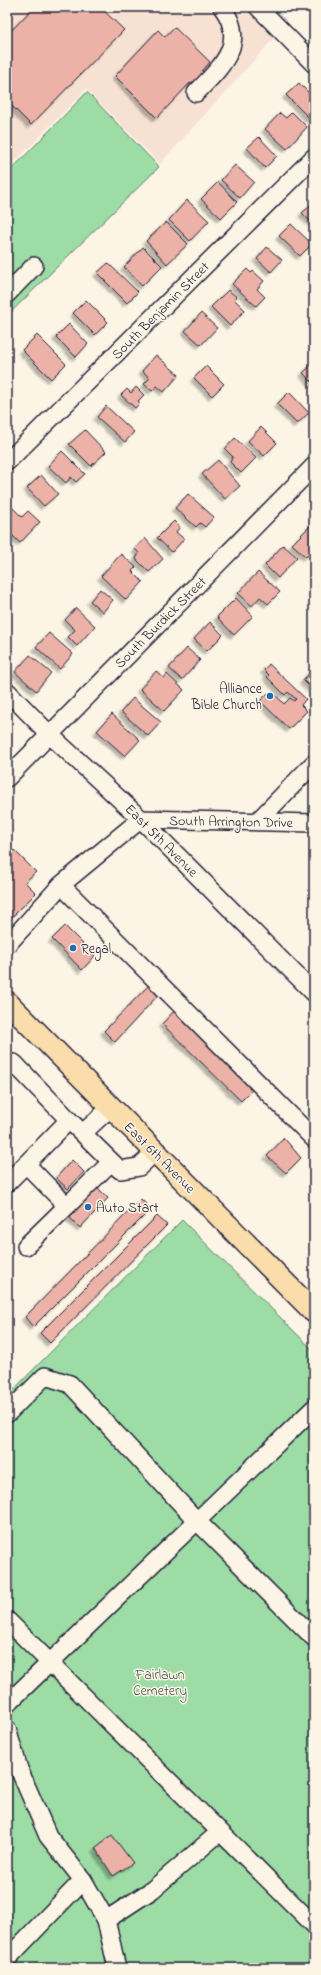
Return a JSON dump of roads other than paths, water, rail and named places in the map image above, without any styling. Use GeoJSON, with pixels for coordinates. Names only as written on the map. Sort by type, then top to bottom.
{"type":"FeatureCollection","features":[{"type":"Feature","properties":{"kind":"main road","name":"East 6th Avenue"},"geometry":{"type":"LineString","coordinates":[[7,1002],[314,1312]]}},
{"type":"Feature","properties":{"kind":"street"},"geometry":{"type":"LineString","coordinates":[[196,93],[225,63],[233,44],[232,28],[222,7]]}},
{"type":"Feature","properties":{"kind":"street"},"geometry":{"type":"LineString","coordinates":[[258,7],[314,64]]}},
{"type":"Feature","properties":{"kind":"street","name":"South Benjamin Street"},"geometry":{"type":"LineString","coordinates":[[7,462],[314,157]]}},
{"type":"Feature","properties":{"kind":"street"},"geometry":{"type":"LineString","coordinates":[[7,294],[34,266]]}},
{"type":"Feature","properties":{"kind":"street","name":"South Burdick Street"},"geometry":{"type":"LineString","coordinates":[[7,778],[314,466]]}},
{"type":"Feature","properties":{"kind":"street","name":"East 5th Avenue"},"geometry":{"type":"LineString","coordinates":[[7,691],[49,734],[141,819],[314,993]]}},
{"type":"Feature","properties":{"kind":"street"},"geometry":{"type":"LineString","coordinates":[[256,822],[314,764]]}},
{"type":"Feature","properties":{"kind":"street"},"geometry":{"type":"LineString","coordinates":[[7,945],[61,885],[141,819]]}},
{"type":"Feature","properties":{"kind":"street","name":"South Arrington Drive"},"geometry":{"type":"LineString","coordinates":[[141,819],[314,823]]}},
{"type":"Feature","properties":{"kind":"street"},"geometry":{"type":"LineString","coordinates":[[61,885],[314,1139]]}},
{"type":"Feature","properties":{"kind":"street"},"geometry":{"type":"LineString","coordinates":[[9,1065],[83,1133],[120,1170],[139,1167],[155,1152]]}},
{"type":"Feature","properties":{"kind":"street"},"geometry":{"type":"LineString","coordinates":[[83,1133],[111,1107]]}},
{"type":"Feature","properties":{"kind":"street"},"geometry":{"type":"LineString","coordinates":[[7,1183],[69,1120]]}},
{"type":"Feature","properties":{"kind":"street"},"geometry":{"type":"LineString","coordinates":[[26,1246],[111,1162]]}},
{"type":"Feature","properties":{"kind":"street"},"geometry":{"type":"LineString","coordinates":[[26,1164],[67,1206]]}},
{"type":"Feature","properties":{"kind":"street"},"geometry":{"type":"LineString","coordinates":[[7,1414],[45,1376],[70,1384],[197,1521],[314,1638]]}},
{"type":"Feature","properties":{"kind":"street"},"geometry":{"type":"LineString","coordinates":[[7,1704],[314,1408]]}},
{"type":"Feature","properties":{"kind":"street"},"geometry":{"type":"LineString","coordinates":[[7,1620],[314,1925]]}},
{"type":"Feature","properties":{"kind":"street"},"geometry":{"type":"LineString","coordinates":[[7,1728],[19,1769],[48,1836],[83,1880],[106,1920],[117,1968]]}},
{"type":"Feature","properties":{"kind":"street"},"geometry":{"type":"LineString","coordinates":[[106,1920],[152,1890],[220,1832]]}},
{"type":"Feature","properties":{"kind":"street"},"geometry":{"type":"LineString","coordinates":[[7,1959],[83,1880]]}},
{"type":"Feature","properties":{"kind":"place","name":"Alliance Bible Church"},"geometry":{"type":"Point","coordinates":[270,696]}},
{"type":"Feature","properties":{"kind":"place","name":"Regal"},"geometry":{"type":"Point","coordinates":[73,948]}},
{"type":"Feature","properties":{"kind":"place","name":"Auto Start"},"geometry":{"type":"Point","coordinates":[88,1207]}},
{"type":"Feature","properties":{"kind":"park label","name":"Fairlawn Cemetery"},"geometry":{"type":"Point","coordinates":[160,1682]}}]}
